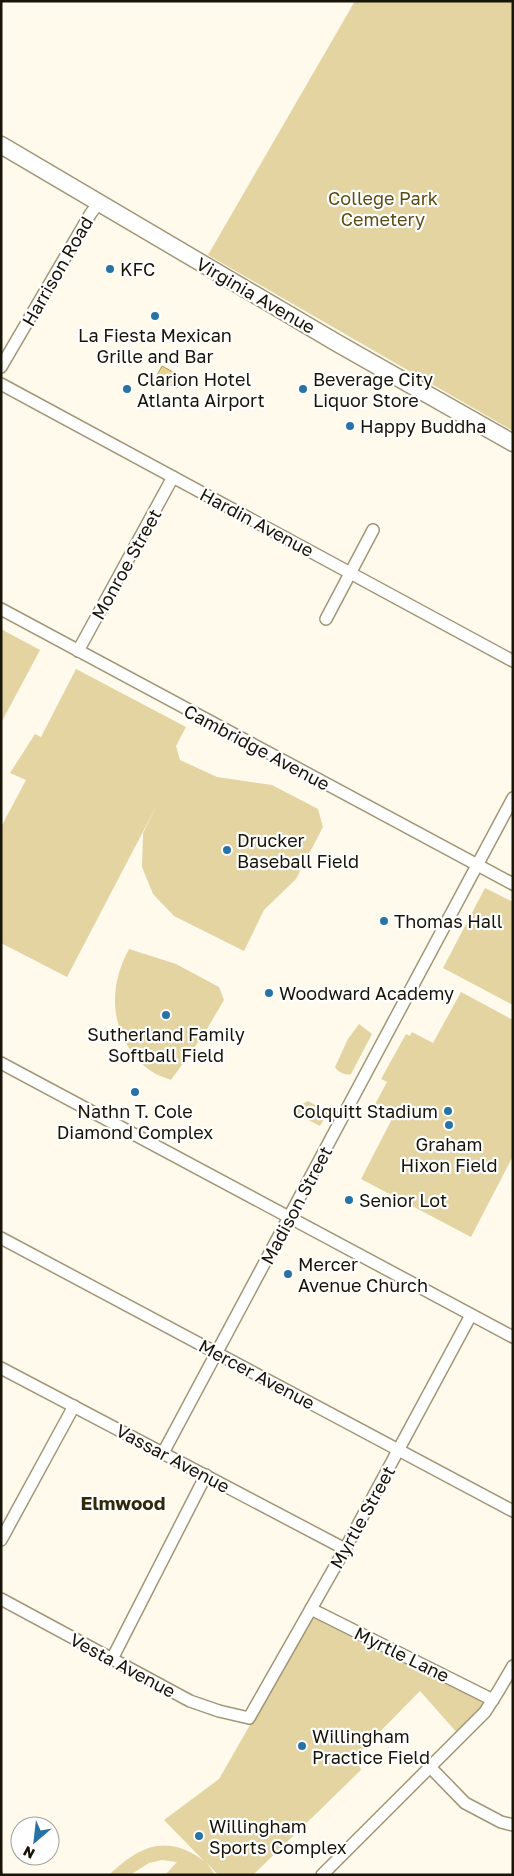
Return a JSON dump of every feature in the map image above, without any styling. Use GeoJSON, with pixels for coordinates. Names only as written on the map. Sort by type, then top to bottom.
{"type":"FeatureCollection","features":[{"type":"Feature","properties":{"kind":"main road","name":"Virginia Avenue"},"geometry":{"type":"LineString","coordinates":[[1,145],[337,343],[513,443]]}},
{"type":"Feature","properties":{"kind":"street","name":"Harrison Road"},"geometry":{"type":"LineString","coordinates":[[1,367],[91,213],[99,203]]}},
{"type":"Feature","properties":{"kind":"street","name":"Hardin Avenue"},"geometry":{"type":"LineString","coordinates":[[1,384],[513,661]]}},
{"type":"Feature","properties":{"kind":"street","name":"Monroe Street"},"geometry":{"type":"LineString","coordinates":[[78,651],[174,477]]}},
{"type":"Feature","properties":{"kind":"street"},"geometry":{"type":"LineString","coordinates":[[326,619],[373,530]]}},
{"type":"Feature","properties":{"kind":"street","name":"Cambridge Avenue"},"geometry":{"type":"LineString","coordinates":[[1,609],[513,884]]}},
{"type":"Feature","properties":{"kind":"street","name":"Madison Street"},"geometry":{"type":"LineString","coordinates":[[163,1453],[513,798]]}},
{"type":"Feature","properties":{"kind":"street"},"geometry":{"type":"LineString","coordinates":[[1,1062],[513,1337]]}},
{"type":"Feature","properties":{"kind":"street","name":"Mercer Avenue"},"geometry":{"type":"LineString","coordinates":[[1,1238],[513,1511]]}},
{"type":"Feature","properties":{"kind":"street","name":"Myrtle Street"},"geometry":{"type":"LineString","coordinates":[[249,1718],[345,1548],[471,1314]]}},
{"type":"Feature","properties":{"kind":"street","name":"Vassar Avenue"},"geometry":{"type":"LineString","coordinates":[[1,1368],[345,1548]]}},
{"type":"Feature","properties":{"kind":"street"},"geometry":{"type":"LineString","coordinates":[[1,1540],[74,1406]]}},
{"type":"Feature","properties":{"kind":"street"},"geometry":{"type":"LineString","coordinates":[[112,1659],[206,1475]]}},
{"type":"Feature","properties":{"kind":"street","name":"Vesta Avenue"},"geometry":{"type":"LineString","coordinates":[[1,1599],[190,1701],[219,1711],[249,1718]]}},
{"type":"Feature","properties":{"kind":"street","name":"Myrtle Lane"},"geometry":{"type":"LineString","coordinates":[[311,1609],[493,1700]]}},
{"type":"Feature","properties":{"kind":"street"},"geometry":{"type":"LineString","coordinates":[[322,1875],[484,1712],[513,1666]]}},
{"type":"Feature","properties":{"kind":"street"},"geometry":{"type":"LineString","coordinates":[[430,1767],[465,1803],[501,1822],[513,1825]]}},
{"type":"Feature","properties":{"kind":"green space","name":"College Park Cemetery"},"geometry":{"type":"Polygon","coordinates":[[[355,1],[513,1],[513,431],[208,255],[355,1]]]}},
{"type":"Feature","properties":{"kind":"green space"},"geometry":{"type":"Polygon","coordinates":[[[1,629],[40,650],[1,723],[1,629]]]}},
{"type":"Feature","properties":{"kind":"green space"},"geometry":{"type":"Polygon","coordinates":[[[76,669],[186,727],[176,746],[180,760],[217,777],[272,785],[318,809],[323,827],[296,879],[264,910],[244,951],[174,916],[153,894],[142,867],[143,833],[158,803],[67,977],[1,943],[1,827],[26,780],[10,773],[35,734],[41,737],[76,669]]]}},
{"type":"Feature","properties":{"kind":"green space"},"geometry":{"type":"Polygon","coordinates":[[[485,888],[513,902],[513,1005],[443,968],[485,888]]]}},
{"type":"Feature","properties":{"kind":"green space","name":"Sutherland Family Softball Field"},"geometry":{"type":"Polygon","coordinates":[[[129,949],[176,964],[219,987],[224,1000],[204,1034],[171,1080],[153,1072],[141,1062],[131,1051],[119,1026],[115,1000],[116,987],[129,949]]]}},
{"type":"Feature","properties":{"kind":"green space","name":"Colquitt Stadium"},"geometry":{"type":"Polygon","coordinates":[[[461,992],[513,1020],[513,1156],[471,1237],[361,1179],[393,1117],[374,1106],[387,1082],[381,1079],[406,1034],[410,1036],[412,1032],[433,1043],[461,992]]]}},
{"type":"Feature","properties":{"kind":"green space"},"geometry":{"type":"Polygon","coordinates":[[[359,1024],[372,1034],[351,1074],[345,1074],[335,1067],[348,1039],[359,1024]]]}},
{"type":"Feature","properties":{"kind":"green space"},"geometry":{"type":"Polygon","coordinates":[[[308,1101],[328,1112],[320,1126],[296,1114],[299,1106],[308,1101]]]}},
{"type":"Feature","properties":{"kind":"green space","name":"Willingham Practice Field"},"geometry":{"type":"Polygon","coordinates":[[[312,1617],[489,1705],[459,1735],[420,1691],[356,1756],[361,1770],[253,1875],[218,1875],[207,1863],[215,1875],[165,1875],[177,1862],[162,1860],[149,1863],[130,1875],[109,1875],[142,1850],[166,1845],[191,1852],[204,1861],[164,1820],[219,1779],[312,1617]]]}},
{"type":"Feature","properties":{"kind":"shaded area"},"geometry":{"type":"Polygon","coordinates":[[[162,366],[182,377],[177,388],[156,377],[162,366]]]}},
{"type":"Feature","properties":{"kind":"place","name":"KFC"},"geometry":{"type":"Point","coordinates":[110,269]}},
{"type":"Feature","properties":{"kind":"place","name":"La Fiesta Mexican Grille and Bar"},"geometry":{"type":"Point","coordinates":[155,316]}},
{"type":"Feature","properties":{"kind":"place","name":"Clarion Hotel Atlanta Airport"},"geometry":{"type":"Point","coordinates":[127,389]}},
{"type":"Feature","properties":{"kind":"place","name":"Beverage City Liquor Store"},"geometry":{"type":"Point","coordinates":[303,389]}},
{"type":"Feature","properties":{"kind":"place","name":"Happy Buddha"},"geometry":{"type":"Point","coordinates":[350,426]}},
{"type":"Feature","properties":{"kind":"place","name":"Drucker Baseball Field"},"geometry":{"type":"Point","coordinates":[227,850]}},
{"type":"Feature","properties":{"kind":"place","name":"Thomas Hall"},"geometry":{"type":"Point","coordinates":[384,921]}},
{"type":"Feature","properties":{"kind":"place","name":"Woodward Academy"},"geometry":{"type":"Point","coordinates":[269,993]}},
{"type":"Feature","properties":{"kind":"place","name":"Sutherland Family Softball Field"},"geometry":{"type":"Point","coordinates":[166,1015]}},
{"type":"Feature","properties":{"kind":"place","name":"Nathn T. Cole Diamond Complex"},"geometry":{"type":"Point","coordinates":[135,1092]}},
{"type":"Feature","properties":{"kind":"place","name":"Colquitt Stadium"},"geometry":{"type":"Point","coordinates":[448,1111]}},
{"type":"Feature","properties":{"kind":"place","name":"Graham Hixon Field"},"geometry":{"type":"Point","coordinates":[449,1125]}},
{"type":"Feature","properties":{"kind":"place","name":"Senior Lot"},"geometry":{"type":"Point","coordinates":[349,1200]}},
{"type":"Feature","properties":{"kind":"place","name":"Mercer Avenue Church"},"geometry":{"type":"Point","coordinates":[288,1274]}},
{"type":"Feature","properties":{"kind":"place","name":"Willingham Practice Field"},"geometry":{"type":"Point","coordinates":[302,1746]}},
{"type":"Feature","properties":{"kind":"place","name":"Willingham Sports Complex"},"geometry":{"type":"Point","coordinates":[199,1836]}},
{"type":"Feature","properties":{"kind":"district","name":"Elmwood"},"geometry":{"type":"Point","coordinates":[123,1502]}}]}
